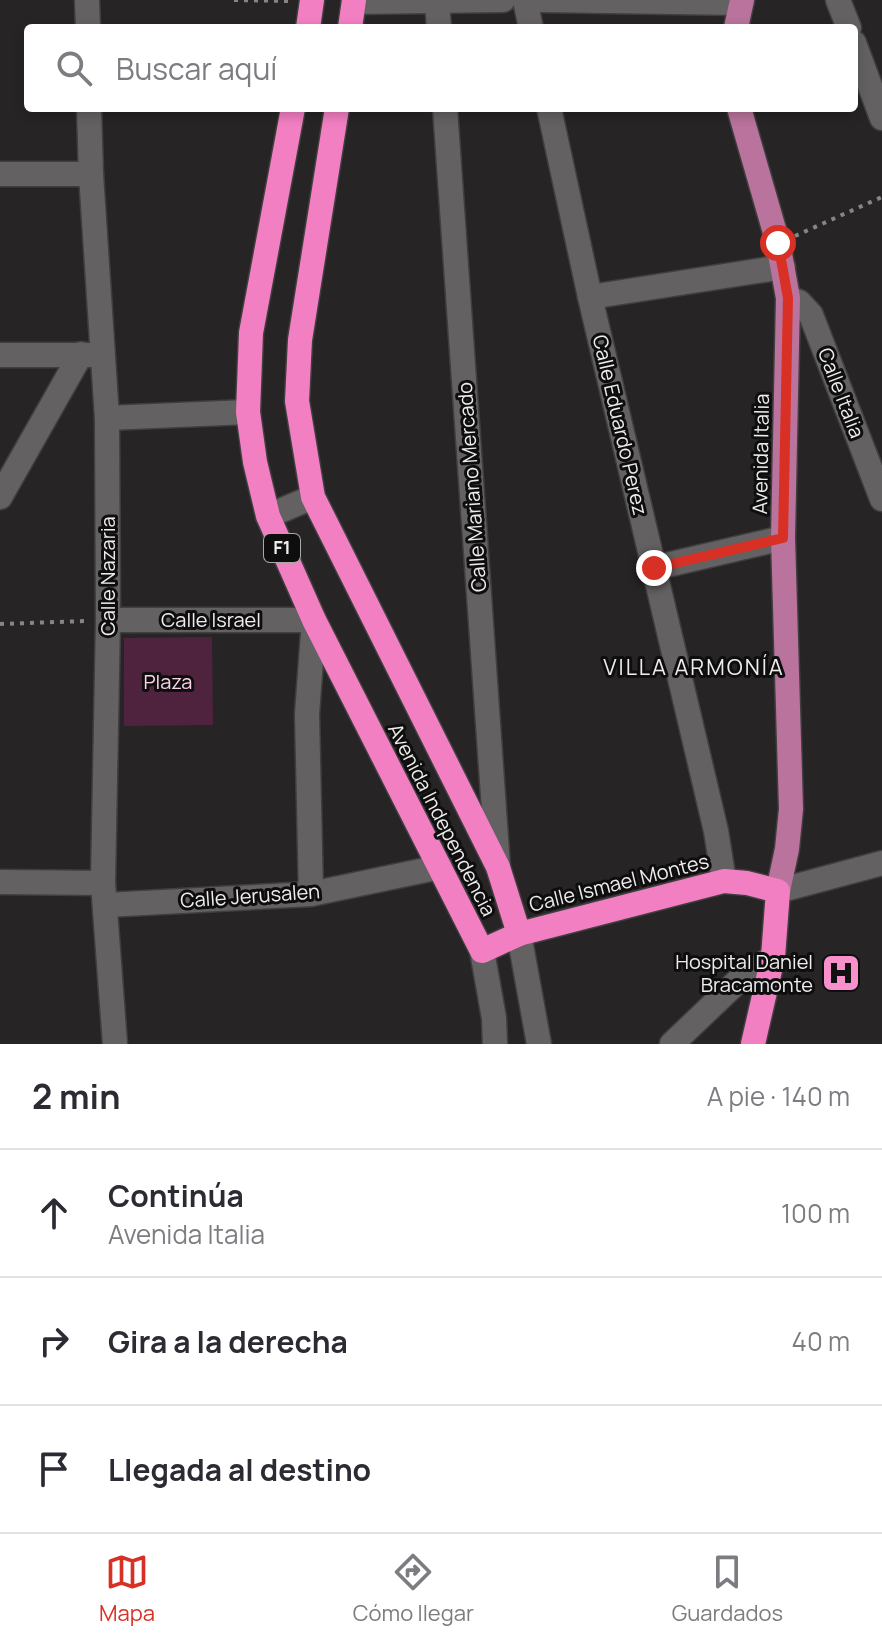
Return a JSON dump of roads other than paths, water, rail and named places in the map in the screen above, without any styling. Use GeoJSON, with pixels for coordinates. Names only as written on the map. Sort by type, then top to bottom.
{"type":"FeatureCollection","features":[{"type":"Feature","properties":{"kind":"highway"},"geometry":{"type":"LineString","coordinates":[[309,24],[312,1]]}},
{"type":"Feature","properties":{"kind":"highway"},"geometry":{"type":"LineString","coordinates":[[351,24],[354,1]]}},
{"type":"Feature","properties":{"kind":"highway","name":"Avenida Independencia"},"geometry":{"type":"LineString","coordinates":[[292,112],[251,333],[248,412],[268,516],[314,620],[482,951],[519,934],[498,867],[313,497],[297,401],[300,340],[336,112]]}},
{"type":"Feature","properties":{"kind":"highway","name":"Calle Ismael Montes"},"geometry":{"type":"LineString","coordinates":[[519,934],[724,881],[778,891]]}},
{"type":"Feature","properties":{"kind":"highway","name":"Avenida Italia"},"geometry":{"type":"LineString","coordinates":[[753,1044],[773,957],[778,891]]}},
{"type":"Feature","properties":{"kind":"main road"},"geometry":{"type":"LineString","coordinates":[[737,24],[741,2]]}},
{"type":"Feature","properties":{"kind":"main road","name":"Avenida Italia"},"geometry":{"type":"LineString","coordinates":[[740,112],[781,255],[788,298],[783,538],[791,809],[778,891]]}},
{"type":"Feature","properties":{"kind":"street"},"geometry":{"type":"LineString","coordinates":[[87,0],[88,24]]}},
{"type":"Feature","properties":{"kind":"street"},"geometry":{"type":"LineString","coordinates":[[354,1],[503,0]]}},
{"type":"Feature","properties":{"kind":"street"},"geometry":{"type":"LineString","coordinates":[[525,0],[530,24]]}},
{"type":"Feature","properties":{"kind":"street"},"geometry":{"type":"LineString","coordinates":[[540,0],[741,2]]}},
{"type":"Feature","properties":{"kind":"street"},"geometry":{"type":"LineString","coordinates":[[838,0],[847,24]]}},
{"type":"Feature","properties":{"kind":"street"},"geometry":{"type":"LineString","coordinates":[[437,1],[439,24]]}},
{"type":"Feature","properties":{"kind":"street"},"geometry":{"type":"LineString","coordinates":[[858,54],[882,118]]}},
{"type":"Feature","properties":{"kind":"street","name":"Calle Nazaria"},"geometry":{"type":"LineString","coordinates":[[89,112],[92,354],[107,418],[104,894],[115,1044]]}},
{"type":"Feature","properties":{"kind":"street","name":"Calle Mariano Mercado"},"geometry":{"type":"LineString","coordinates":[[445,112],[498,867]]}},
{"type":"Feature","properties":{"kind":"street","name":"Calle Eduardo Perez"},"geometry":{"type":"LineString","coordinates":[[550,112],[590,297],[716,831],[724,881]]}},
{"type":"Feature","properties":{"kind":"street"},"geometry":{"type":"LineString","coordinates":[[0,174],[91,174]]}},
{"type":"Feature","properties":{"kind":"street"},"geometry":{"type":"LineString","coordinates":[[590,297],[781,255]]}},
{"type":"Feature","properties":{"kind":"street","name":"Calle Italia"},"geometry":{"type":"LineString","coordinates":[[788,298],[799,302],[811,315],[882,499]]}},
{"type":"Feature","properties":{"kind":"street"},"geometry":{"type":"LineString","coordinates":[[0,355],[92,354]]}},
{"type":"Feature","properties":{"kind":"street"},"geometry":{"type":"LineString","coordinates":[[0,497],[92,354]]}},
{"type":"Feature","properties":{"kind":"street"},"geometry":{"type":"LineString","coordinates":[[107,418],[248,412]]}},
{"type":"Feature","properties":{"kind":"street"},"geometry":{"type":"LineString","coordinates":[[268,516],[313,497]]}},
{"type":"Feature","properties":{"kind":"street"},"geometry":{"type":"LineString","coordinates":[[654,568],[783,538]]}},
{"type":"Feature","properties":{"kind":"street","name":"Calle Israel"},"geometry":{"type":"LineString","coordinates":[[108,620],[314,620]]}},
{"type":"Feature","properties":{"kind":"street"},"geometry":{"type":"LineString","coordinates":[[311,894],[307,714],[314,620]]}},
{"type":"Feature","properties":{"kind":"street"},"geometry":{"type":"LineString","coordinates":[[778,891],[882,863]]}},
{"type":"Feature","properties":{"kind":"street","name":"Calle Jerusalen"},"geometry":{"type":"LineString","coordinates":[[0,882],[104,894],[311,894],[440,867]]}},
{"type":"Feature","properties":{"kind":"street"},"geometry":{"type":"LineString","coordinates":[[519,934],[539,1044]]}},
{"type":"Feature","properties":{"kind":"street"},"geometry":{"type":"LineString","coordinates":[[482,951],[494,1018],[495,1044]]}},
{"type":"Feature","properties":{"kind":"street"},"geometry":{"type":"LineString","coordinates":[[672,1044],[739,980],[773,957]]}},
{"type":"Feature","properties":{"kind":"place","name":"Hospital Daniel Bracamonte"},"geometry":{"type":"Point","coordinates":[841,973]}},
{"type":"Feature","properties":{"kind":"district","name":"VILLA ARMONÍA"},"geometry":{"type":"Point","coordinates":[694,667]}},
{"type":"Feature","properties":{"kind":"park label","name":"Plaza"},"geometry":{"type":"Point","coordinates":[168,682]}}]}
